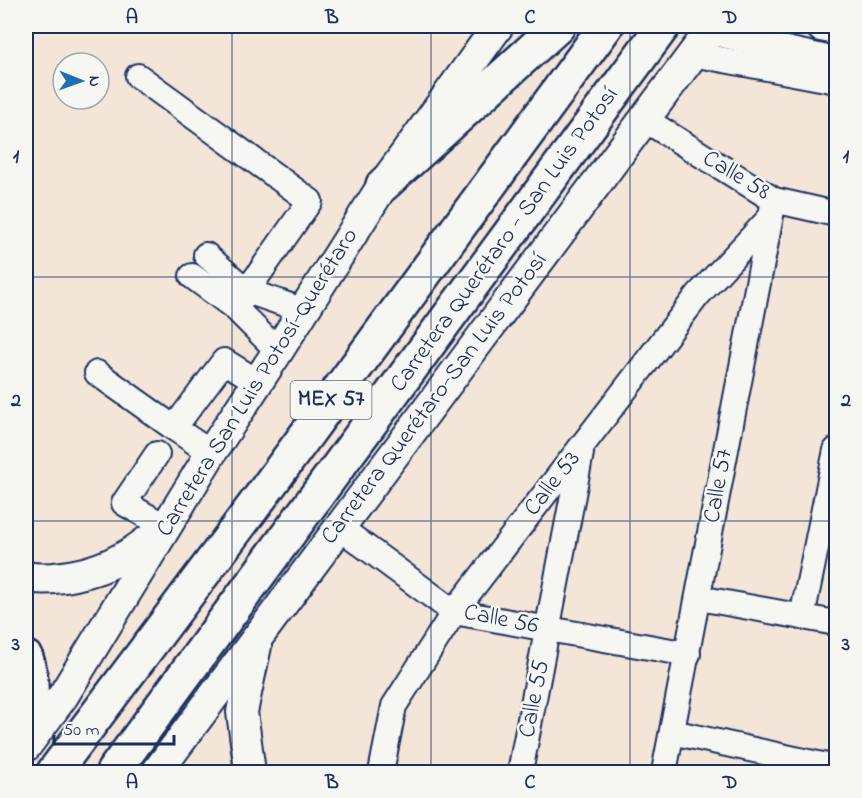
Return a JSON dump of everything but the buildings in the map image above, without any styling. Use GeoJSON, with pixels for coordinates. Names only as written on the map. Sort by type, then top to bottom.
{"type":"FeatureCollection","features":[{"type":"Feature","properties":{"kind":"highway"},"geometry":{"type":"LineString","coordinates":[[383,185],[558,26]]}},
{"type":"Feature","properties":{"kind":"highway","name":"Carretera Querétaro - San Luis Potosí"},"geometry":{"type":"LineString","coordinates":[[54,772],[262,495],[606,26]]}},
{"type":"Feature","properties":{"kind":"highway","name":"Carretera Querétaro - San Luis Potosí"},"geometry":{"type":"LineString","coordinates":[[113,772],[663,26]]}},
{"type":"Feature","properties":{"kind":"highway"},"geometry":{"type":"LineString","coordinates":[[26,657],[30,667],[31,712],[26,734]]}},
{"type":"Feature","properties":{"kind":"main road","name":"Carretera San Luis Potosí-Querétaro"},"geometry":{"type":"LineString","coordinates":[[26,746],[63,696],[211,453],[383,185],[498,26]]}},
{"type":"Feature","properties":{"kind":"main road","name":"Carretera Querétaro-San Luis Potosí"},"geometry":{"type":"LineString","coordinates":[[157,772],[705,37]]}},
{"type":"Feature","properties":{"kind":"main road"},"geometry":{"type":"LineString","coordinates":[[26,577],[59,578],[122,559],[166,527]]}},
{"type":"Feature","properties":{"kind":"main road"},"geometry":{"type":"LineString","coordinates":[[250,772],[242,712],[258,637]]}},
{"type":"Feature","properties":{"kind":"street"},"geometry":{"type":"LineString","coordinates":[[817,26],[820,29],[837,32]]}},
{"type":"Feature","properties":{"kind":"street"},"geometry":{"type":"LineString","coordinates":[[705,37],[777,58],[837,81]]}},
{"type":"Feature","properties":{"kind":"street"},"geometry":{"type":"LineString","coordinates":[[777,58],[837,60]]}},
{"type":"Feature","properties":{"kind":"street"},"geometry":{"type":"LineString","coordinates":[[138,75],[310,201],[241,299]]}},
{"type":"Feature","properties":{"kind":"street","name":"Calle 58"},"geometry":{"type":"LineString","coordinates":[[644,119],[771,210],[837,214]]}},
{"type":"Feature","properties":{"kind":"street","name":"Calle 53"},"geometry":{"type":"LineString","coordinates":[[381,772],[393,706],[454,612],[698,295],[771,210]]}},
{"type":"Feature","properties":{"kind":"street","name":"Calle 57"},"geometry":{"type":"LineString","coordinates":[[664,772],[699,598],[771,210]]}},
{"type":"Feature","properties":{"kind":"street"},"geometry":{"type":"LineString","coordinates":[[206,255],[278,351]]}},
{"type":"Feature","properties":{"kind":"street"},"geometry":{"type":"LineString","coordinates":[[192,276],[241,299],[302,310]]}},
{"type":"Feature","properties":{"kind":"street"},"geometry":{"type":"LineString","coordinates":[[174,428],[224,362],[258,382]]}},
{"type":"Feature","properties":{"kind":"street"},"geometry":{"type":"LineString","coordinates":[[98,373],[211,453]]}},
{"type":"Feature","properties":{"kind":"street","name":"Calle 55"},"geometry":{"type":"LineString","coordinates":[[520,772],[549,629],[581,448]]}},
{"type":"Feature","properties":{"kind":"street"},"geometry":{"type":"LineString","coordinates":[[802,617],[837,450]]}},
{"type":"Feature","properties":{"kind":"street"},"geometry":{"type":"LineString","coordinates":[[157,454],[124,503],[166,527]]}},
{"type":"Feature","properties":{"kind":"street","name":"Calle 56"},"geometry":{"type":"LineString","coordinates":[[340,528],[454,612],[688,654]]}},
{"type":"Feature","properties":{"kind":"street"},"geometry":{"type":"LineString","coordinates":[[699,598],[837,623]]}},
{"type":"Feature","properties":{"kind":"street"},"geometry":{"type":"LineString","coordinates":[[672,732],[776,764],[837,768]]}}]}
